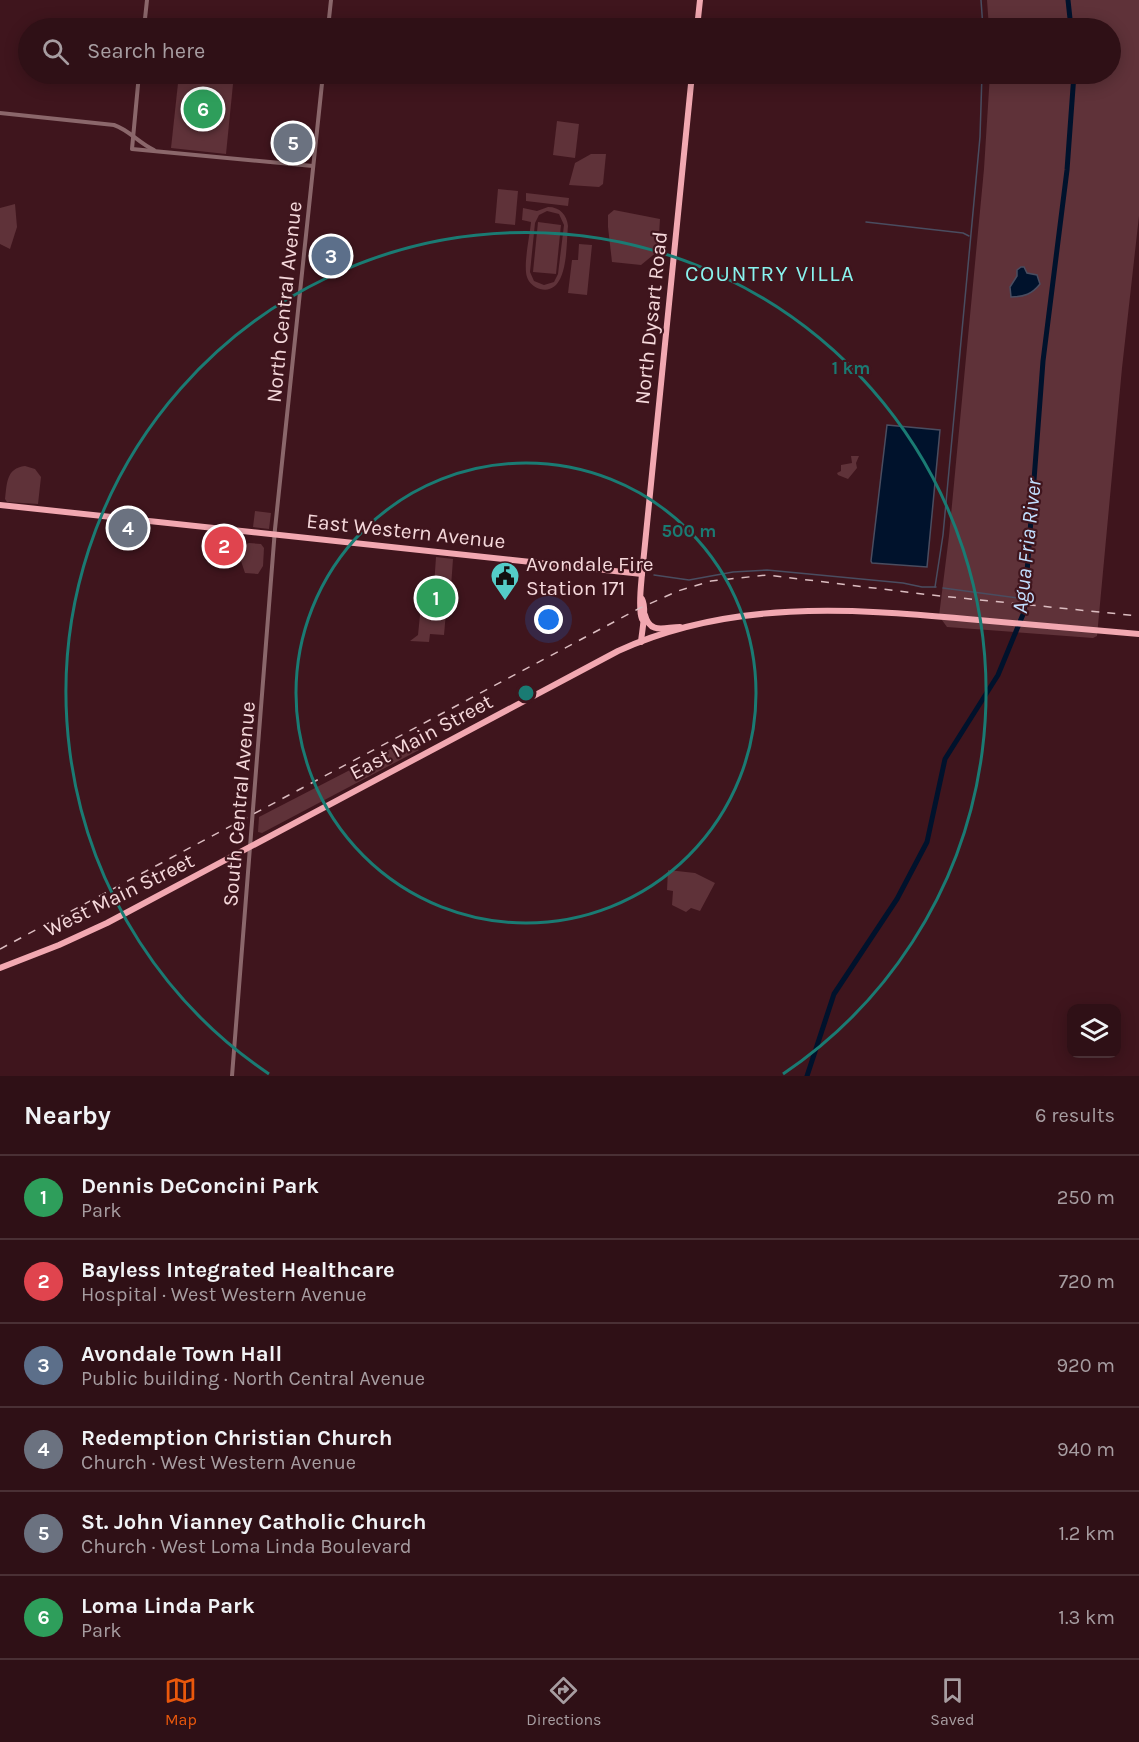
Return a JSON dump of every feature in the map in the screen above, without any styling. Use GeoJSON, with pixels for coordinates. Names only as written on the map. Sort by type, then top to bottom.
{"type":"FeatureCollection","features":[{"type":"Feature","properties":{"kind":"main road"},"geometry":{"type":"LineString","coordinates":[[698,18],[700,0]]}},
{"type":"Feature","properties":{"kind":"main road","name":"North Dysart Road"},"geometry":{"type":"LineString","coordinates":[[641,642],[644,602],[642,574],[691,84]]}},
{"type":"Feature","properties":{"kind":"main road","name":"East Western Avenue"},"geometry":{"type":"LineString","coordinates":[[0,505],[642,574]]}},
{"type":"Feature","properties":{"kind":"main road"},"geometry":{"type":"LineString","coordinates":[[643,617],[656,629],[687,627],[752,615],[818,609],[868,610],[1139,634]]}},
{"type":"Feature","properties":{"kind":"main road","name":"East Main Street"},"geometry":{"type":"LineString","coordinates":[[250,847],[616,652],[687,627]]}},
{"type":"Feature","properties":{"kind":"main road","name":"West Main Street"},"geometry":{"type":"LineString","coordinates":[[0,968],[92,930],[250,847]]}},
{"type":"Feature","properties":{"kind":"street"},"geometry":{"type":"LineString","coordinates":[[145,18],[147,0]]}},
{"type":"Feature","properties":{"kind":"street"},"geometry":{"type":"LineString","coordinates":[[329,18],[331,0]]}},
{"type":"Feature","properties":{"kind":"street"},"geometry":{"type":"LineString","coordinates":[[138,84],[132,149],[313,166]]}},
{"type":"Feature","properties":{"kind":"street","name":"North Central Avenue"},"geometry":{"type":"LineString","coordinates":[[275,534],[322,84]]}},
{"type":"Feature","properties":{"kind":"street"},"geometry":{"type":"LineString","coordinates":[[0,113],[117,126],[144,146],[160,152]]}},
{"type":"Feature","properties":{"kind":"street","name":"South Central Avenue"},"geometry":{"type":"LineString","coordinates":[[232,1076],[275,534]]}},
{"type":"Feature","properties":{"kind":"shaded area"},"geometry":{"type":"Polygon","coordinates":[[[987,0],[1139,0],[1139,216],[1097,636],[1093,638],[947,627],[939,616],[949,536],[984,169],[989,84],[1121,84],[1121,18],[988,18],[987,0]]]}},
{"type":"Feature","properties":{"kind":"shaded area"},"geometry":{"type":"Polygon","coordinates":[[[178,84],[233,84],[226,154],[171,148],[178,84]]]}},
{"type":"Feature","properties":{"kind":"shaded area"},"geometry":{"type":"Polygon","coordinates":[[[557,121],[579,124],[575,158],[553,155],[557,121]]]}},
{"type":"Feature","properties":{"kind":"shaded area"},"geometry":{"type":"Polygon","coordinates":[[[591,154],[606,154],[603,184],[599,187],[569,185],[575,163],[591,154]]]}},
{"type":"Feature","properties":{"kind":"shaded area"},"geometry":{"type":"Polygon","coordinates":[[[498,189],[518,191],[515,225],[495,223],[498,189]]]}},
{"type":"Feature","properties":{"kind":"shaded area"},"geometry":{"type":"Polygon","coordinates":[[[526,193],[569,198],[568,206],[526,201],[526,193]]]}},
{"type":"Feature","properties":{"kind":"shaded area"},"geometry":{"type":"Polygon","coordinates":[[[15,204],[17,227],[10,249],[0,244],[0,208],[15,204]]]}},
{"type":"Feature","properties":{"kind":"shaded area"},"geometry":{"type":"Polygon","coordinates":[[[548,207],[556,208],[566,218],[568,226],[566,256],[561,277],[556,285],[549,289],[534,286],[530,283],[526,272],[531,222],[522,220],[523,208],[537,211],[548,207]],[[547,211],[539,215],[535,223],[530,272],[534,281],[544,285],[554,282],[558,274],[564,225],[559,214],[547,211]]]}},
{"type":"Feature","properties":{"kind":"shaded area"},"geometry":{"type":"Polygon","coordinates":[[[614,210],[660,219],[658,251],[641,265],[612,262],[608,215],[614,210]]]}},
{"type":"Feature","properties":{"kind":"shaded area"},"geometry":{"type":"Polygon","coordinates":[[[538,222],[561,225],[556,274],[533,272],[538,222]]]}},
{"type":"Feature","properties":{"kind":"shaded area"},"geometry":{"type":"Polygon","coordinates":[[[579,244],[592,245],[587,295],[568,293],[572,260],[578,260],[579,244]]]}},
{"type":"Feature","properties":{"kind":"shaded area"},"geometry":{"type":"Polygon","coordinates":[[[851,456],[859,456],[856,463],[857,468],[848,479],[837,473],[841,471],[841,465],[852,463],[851,456]]]}},
{"type":"Feature","properties":{"kind":"shaded area"},"geometry":{"type":"Polygon","coordinates":[[[25,466],[35,469],[41,477],[38,504],[7,502],[6,488],[11,473],[25,466]]]}},
{"type":"Feature","properties":{"kind":"shaded area"},"geometry":{"type":"Polygon","coordinates":[[[255,511],[271,513],[269,529],[253,527],[255,511]]]}},
{"type":"Feature","properties":{"kind":"shaded area"},"geometry":{"type":"Polygon","coordinates":[[[249,543],[261,544],[264,548],[263,566],[258,574],[245,573],[241,561],[242,546],[249,543]]]}},
{"type":"Feature","properties":{"kind":"shaded area"},"geometry":{"type":"Polygon","coordinates":[[[436,557],[453,559],[450,601],[447,601],[444,635],[430,634],[429,642],[410,641],[418,635],[422,595],[425,589],[433,589],[434,586],[436,557]]]}},
{"type":"Feature","properties":{"kind":"shaded area"},"geometry":{"type":"Polygon","coordinates":[[[406,741],[419,750],[262,833],[258,832],[259,817],[406,741]]]}},
{"type":"Feature","properties":{"kind":"shaded area"},"geometry":{"type":"Polygon","coordinates":[[[668,870],[695,873],[715,883],[700,911],[691,908],[686,912],[672,905],[673,891],[667,890],[668,870]]]}},
{"type":"Feature","properties":{"kind":"water"},"geometry":{"type":"Polygon","coordinates":[[[1024,267],[1027,273],[1037,275],[1040,284],[1027,294],[1011,297],[1010,287],[1017,276],[1017,270],[1024,267]]]}},
{"type":"Feature","properties":{"kind":"water"},"geometry":{"type":"Polygon","coordinates":[[[887,425],[940,430],[927,567],[872,563],[871,561],[887,425]]]}},
{"type":"Feature","properties":{"kind":"waterway"},"geometry":{"type":"LineString","coordinates":[[981,0],[982,18]]}},
{"type":"Feature","properties":{"kind":"waterway","name":"Agua Fria River"},"geometry":{"type":"LineString","coordinates":[[1068,0],[1070,18]]}},
{"type":"Feature","properties":{"kind":"waterway"},"geometry":{"type":"LineString","coordinates":[[935,587],[943,535],[980,137],[982,84]]}},
{"type":"Feature","properties":{"kind":"waterway","name":"Agua Fria River"},"geometry":{"type":"LineString","coordinates":[[807,1076],[834,994],[897,899],[927,842],[945,759],[998,675],[1024,612],[1043,361],[1067,170],[1073,84]]}},
{"type":"Feature","properties":{"kind":"waterway"},"geometry":{"type":"LineString","coordinates":[[866,222],[963,233],[969,236]]}},
{"type":"Feature","properties":{"kind":"waterway"},"geometry":{"type":"LineString","coordinates":[[654,575],[689,580],[733,572],[767,570],[936,587]]}},
{"type":"Feature","properties":{"kind":"waterway"},"geometry":{"type":"LineString","coordinates":[[943,588],[1025,599]]}},
{"type":"Feature","properties":{"kind":"railway"},"geometry":{"type":"LineString","coordinates":[[0,949],[640,608],[678,591],[711,581],[767,575],[931,595],[1139,616]]}},
{"type":"Feature","properties":{"kind":"place","name":"Loma Linda Park"},"geometry":{"type":"Point","coordinates":[203,109]}},
{"type":"Feature","properties":{"kind":"place","name":"St. John Vianney Catholic Church"},"geometry":{"type":"Point","coordinates":[293,143]}},
{"type":"Feature","properties":{"kind":"place","name":"Avondale Town Hall"},"geometry":{"type":"Point","coordinates":[331,256]}},
{"type":"Feature","properties":{"kind":"place","name":"Redemption Christian Church"},"geometry":{"type":"Point","coordinates":[128,528]}},
{"type":"Feature","properties":{"kind":"place","name":"Bayless Integrated Healthcare"},"geometry":{"type":"Point","coordinates":[224,546]}},
{"type":"Feature","properties":{"kind":"place","name":"Dennis DeConcini Park"},"geometry":{"type":"Point","coordinates":[436,598]}},
{"type":"Feature","properties":{"kind":"place","name":"Avondale Fire Station 171"},"geometry":{"type":"Point","coordinates":[505,602]}},
{"type":"Feature","properties":{"kind":"district","name":"COUNTRY VILLA"},"geometry":{"type":"Point","coordinates":[770,274]}}]}
